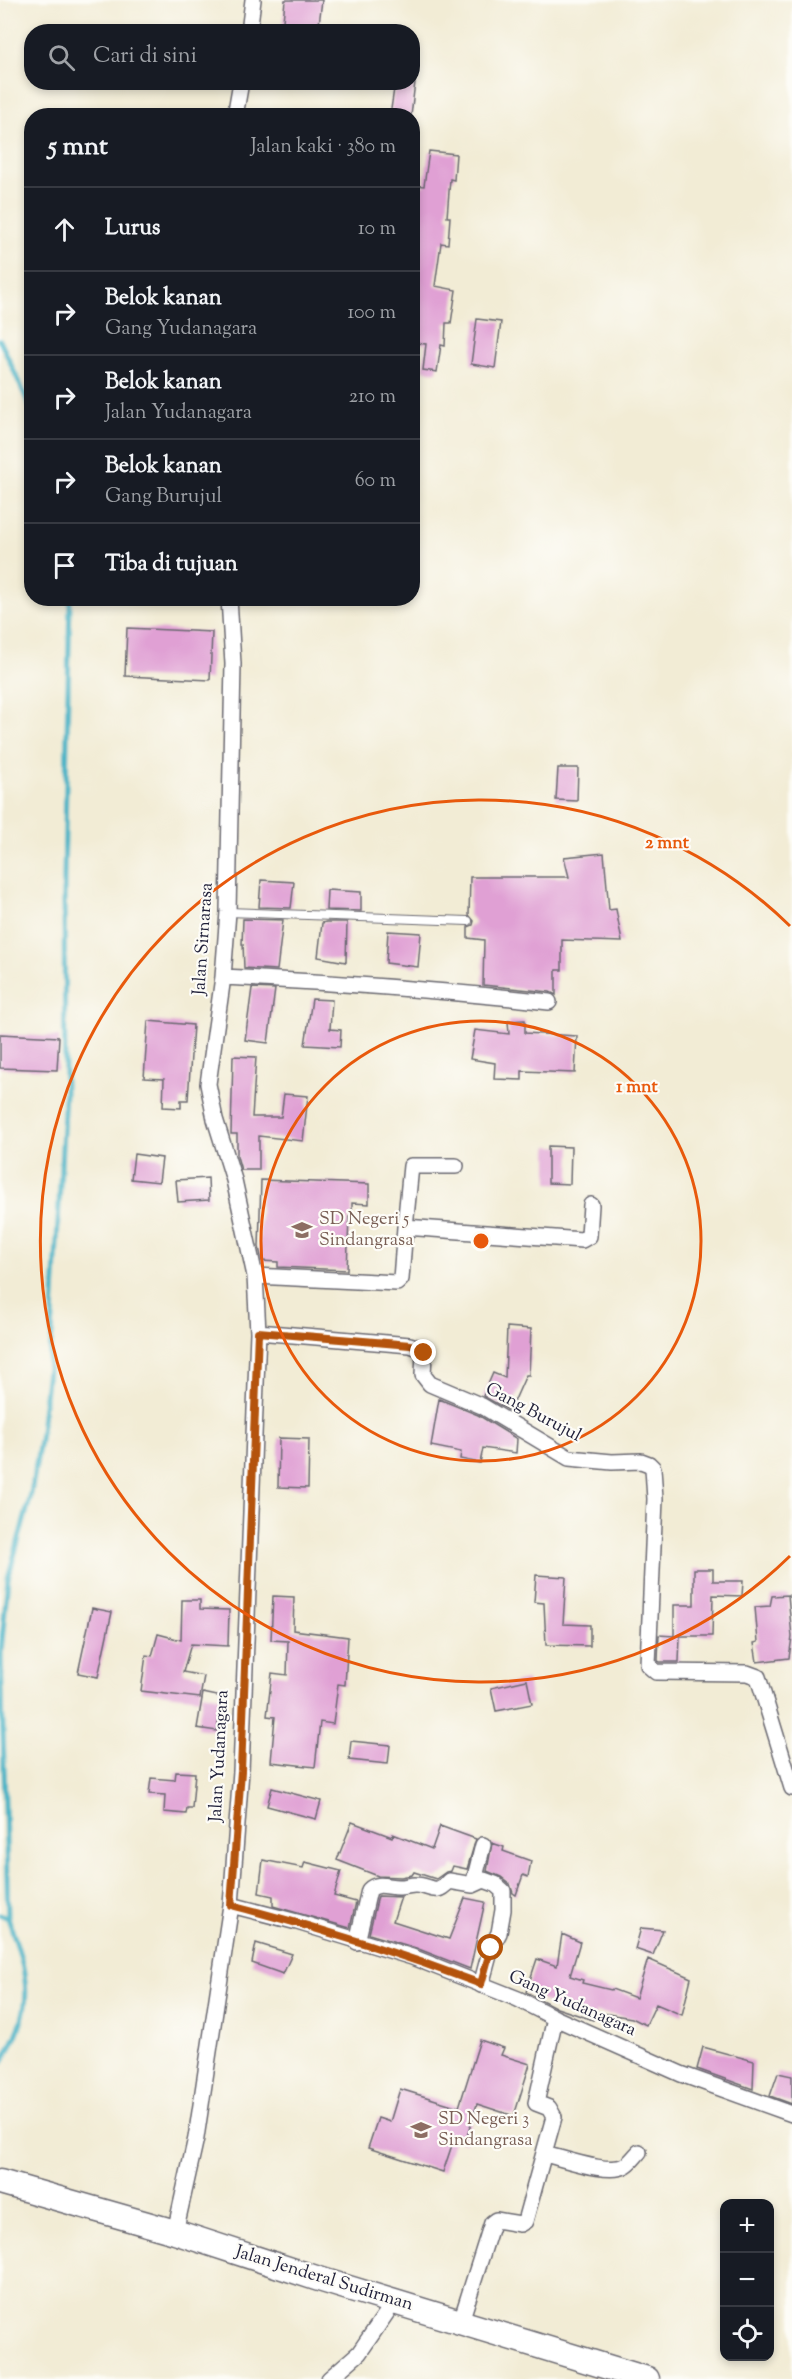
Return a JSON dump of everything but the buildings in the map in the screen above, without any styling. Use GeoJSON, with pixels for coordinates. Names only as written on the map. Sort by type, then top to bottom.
{"type":"FeatureCollection","features":[{"type":"Feature","properties":{"kind":"highway","name":"Jalan Jenderal Sudirman"},"geometry":{"type":"LineString","coordinates":[[0,2182],[175,2232],[647,2379]]}},
{"type":"Feature","properties":{"kind":"street"},"geometry":{"type":"LineString","coordinates":[[250,24],[253,0]]}},
{"type":"Feature","properties":{"kind":"street"},"geometry":{"type":"LineString","coordinates":[[236,108],[240,90]]}},
{"type":"Feature","properties":{"kind":"street","name":"Jalan Sirnarasa"},"geometry":{"type":"LineString","coordinates":[[229,606],[233,664],[228,912],[223,977],[208,1084],[215,1119],[234,1180],[255,1276]]}},
{"type":"Feature","properties":{"kind":"street"},"geometry":{"type":"LineString","coordinates":[[223,977],[319,981],[549,1002]]}},
{"type":"Feature","properties":{"kind":"street"},"geometry":{"type":"LineString","coordinates":[[255,1276],[369,1283],[398,1282],[401,1279],[411,1166],[456,1166]]}},
{"type":"Feature","properties":{"kind":"street"},"geometry":{"type":"LineString","coordinates":[[405,1227],[582,1240],[589,1236],[591,1230],[591,1204]]}},
{"type":"Feature","properties":{"kind":"street","name":"Jalan Yudanagara"},"geometry":{"type":"LineString","coordinates":[[175,2232],[196,2138],[231,1905],[241,1771],[258,1332],[255,1276]]}},
{"type":"Feature","properties":{"kind":"street","name":"Gang Burujul"},"geometry":{"type":"LineString","coordinates":[[258,1332],[410,1345],[419,1348],[424,1353],[423,1375],[430,1384],[482,1406],[569,1458],[612,1462],[641,1461],[649,1464],[653,1468],[655,1499],[648,1665],[656,1672],[747,1673],[758,1677],[792,1788]]}},
{"type":"Feature","properties":{"kind":"street"},"geometry":{"type":"LineString","coordinates":[[473,1885],[483,1845]]}},
{"type":"Feature","properties":{"kind":"street"},"geometry":{"type":"LineString","coordinates":[[357,1942],[369,1890],[373,1886],[415,1885],[439,1890],[449,1881],[473,1885],[484,1880],[495,1884],[503,1891],[503,1910],[499,1933],[491,1948],[481,1984]]}},
{"type":"Feature","properties":{"kind":"street","name":"Gang Yudanagara"},"geometry":{"type":"LineString","coordinates":[[231,1905],[297,1922],[412,1958],[518,1999],[681,2074],[792,2114]]}},
{"type":"Feature","properties":{"kind":"street"},"geometry":{"type":"LineString","coordinates":[[460,2321],[492,2223],[496,2220],[520,2224],[525,2221],[554,2117],[549,2108],[536,2103],[555,2018]]}},
{"type":"Feature","properties":{"kind":"street"},"geometry":{"type":"LineString","coordinates":[[544,2154],[613,2169],[626,2166],[639,2152]]}},
{"type":"Feature","properties":{"kind":"street"},"geometry":{"type":"LineString","coordinates":[[329,2379],[359,2353],[394,2302]]}},
{"type":"Feature","properties":{"kind":"lane"},"geometry":{"type":"LineString","coordinates":[[228,912],[468,921]]}},
{"type":"Feature","properties":{"kind":"waterway"},"geometry":{"type":"LineString","coordinates":[[0,340],[24,393]]}},
{"type":"Feature","properties":{"kind":"waterway"},"geometry":{"type":"LineString","coordinates":[[8,1918],[1,1652],[8,1578],[30,1499],[40,1441],[52,1334],[65,1092],[64,878],[70,606]]}},
{"type":"Feature","properties":{"kind":"waterway"},"geometry":{"type":"LineString","coordinates":[[0,1914],[8,1918],[15,1939],[21,1959],[26,1993],[20,2026],[0,2065]]}},
{"type":"Feature","properties":{"kind":"place","name":"SD Negeri 5 Sindangrasa"},"geometry":{"type":"Point","coordinates":[302,1230]}},
{"type":"Feature","properties":{"kind":"place","name":"SD Negeri 3 Sindangrasa"},"geometry":{"type":"Point","coordinates":[421,2130]}},
{"type":"Feature","properties":{"kind":"route"},"geometry":{"type":"LineString","coordinates":[[424,1353],[419,1348],[410,1345],[258,1332],[241,1771],[231,1905],[297,1922],[412,1958],[481,1984],[491,1948]]}}]}
